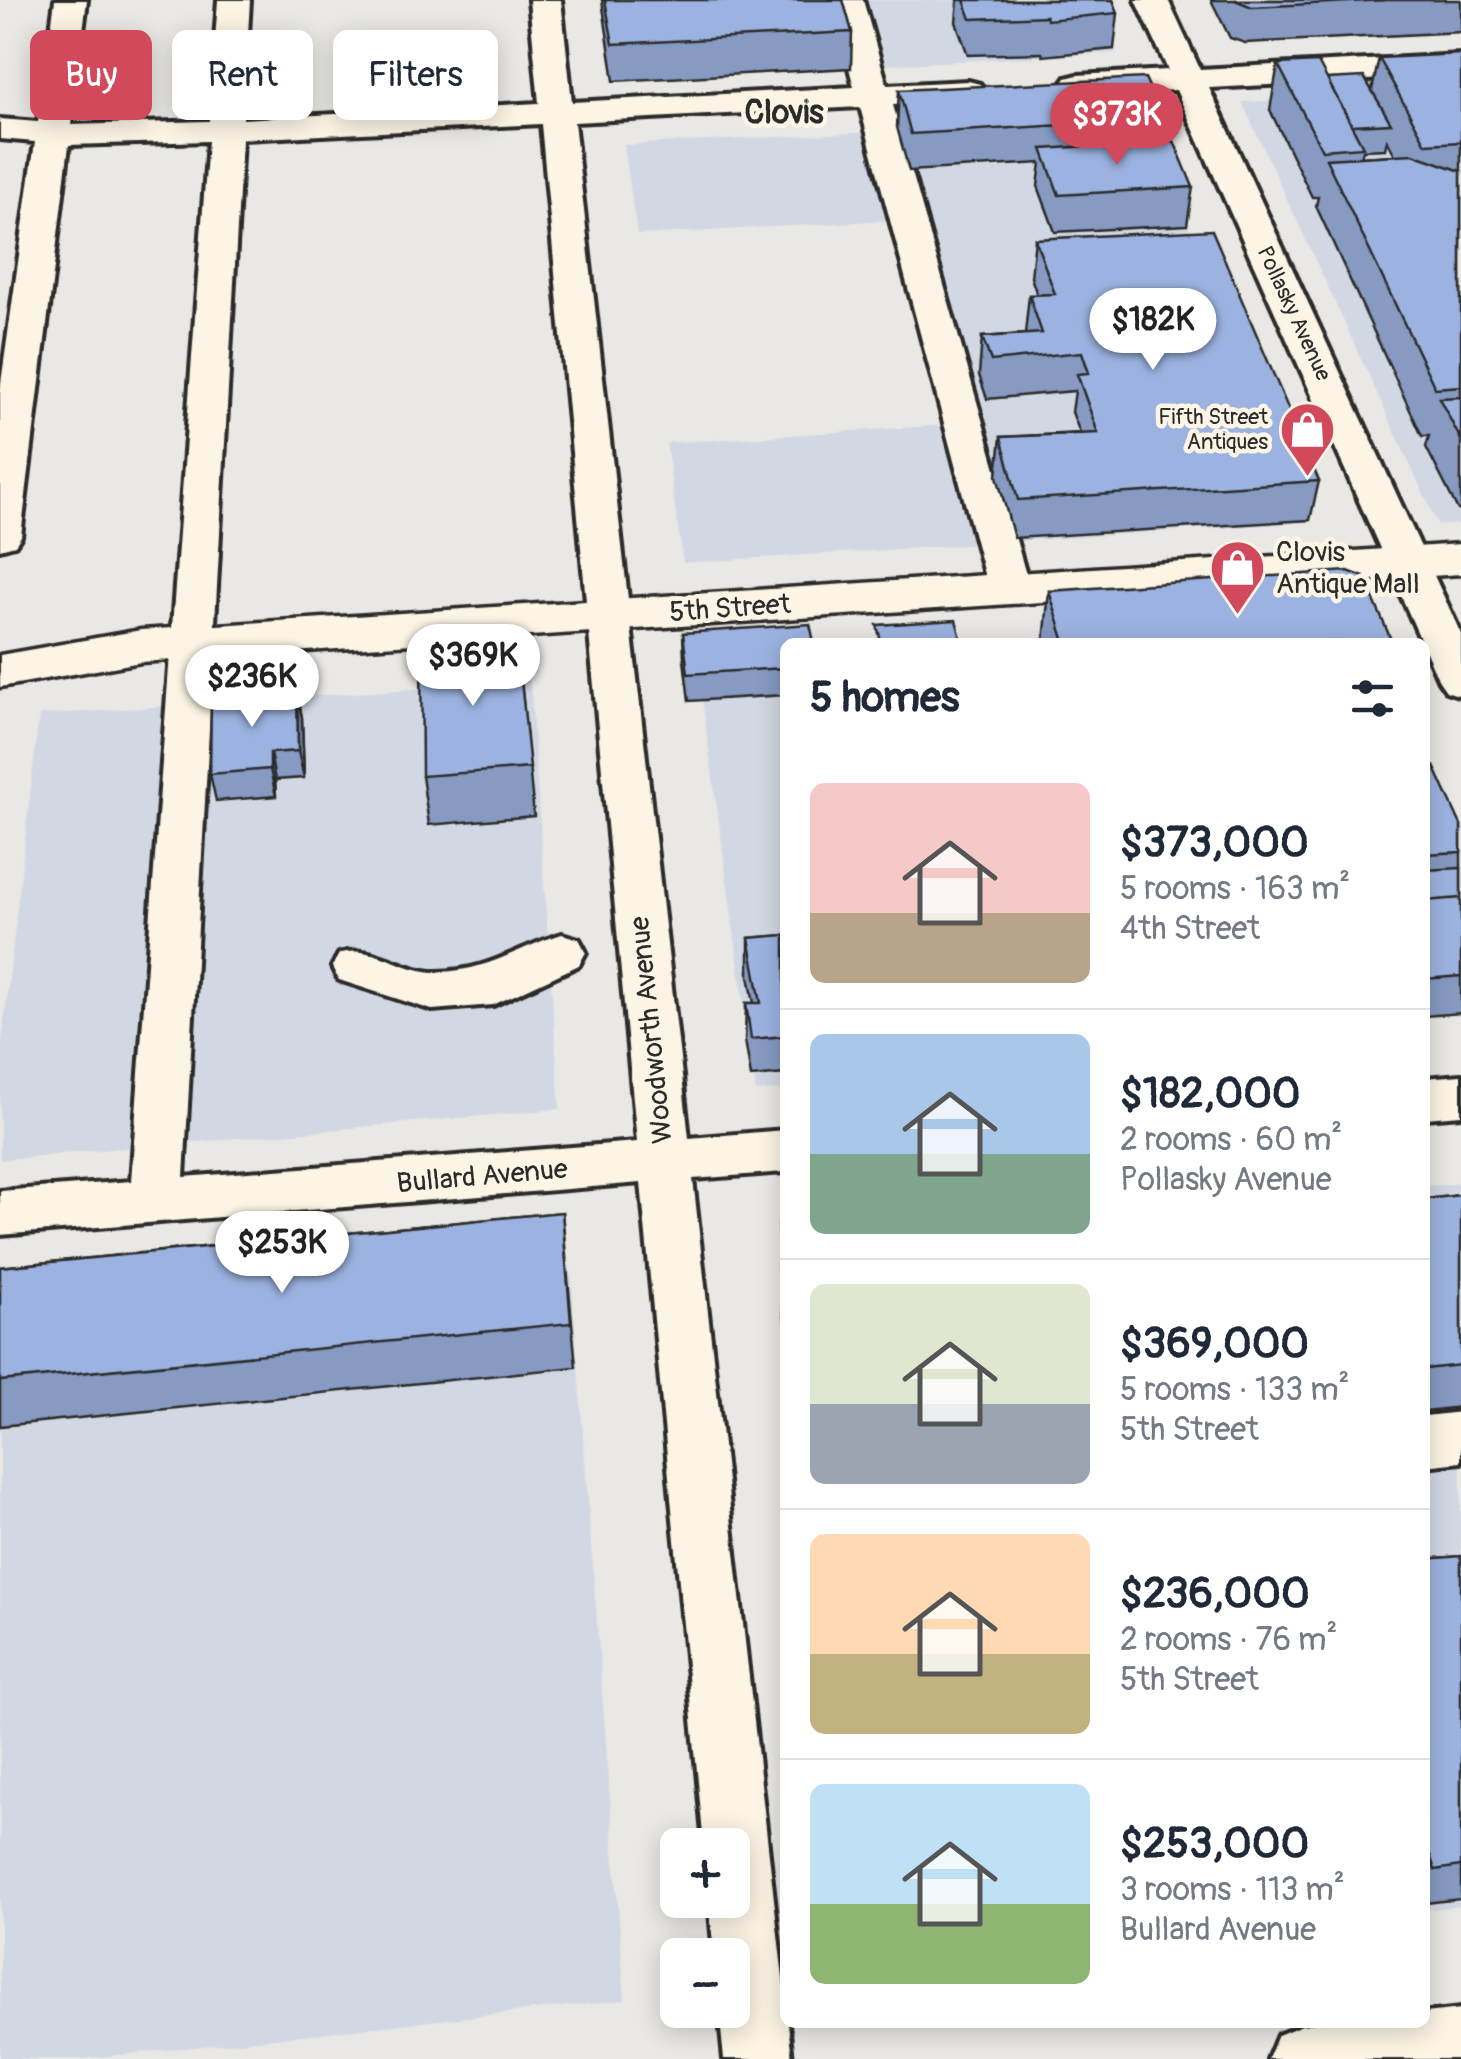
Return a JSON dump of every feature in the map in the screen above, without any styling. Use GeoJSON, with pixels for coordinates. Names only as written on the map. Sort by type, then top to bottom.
{"type":"FeatureCollection","features":[{"type":"Feature","properties":{"kind":"main road","name":"5th Street"},"geometry":{"type":"LineString","coordinates":[[0,670],[66,656],[190,644],[1461,559]]}},
{"type":"Feature","properties":{"kind":"street"},"geometry":{"type":"LineString","coordinates":[[0,536],[71,0]]}},
{"type":"Feature","properties":{"kind":"street"},"geometry":{"type":"LineString","coordinates":[[156,1201],[234,0]]}},
{"type":"Feature","properties":{"kind":"street","name":"Woodworth Avenue"},"geometry":{"type":"LineString","coordinates":[[544,0],[758,2059]]}},
{"type":"Feature","properties":{"kind":"street"},"geometry":{"type":"LineString","coordinates":[[847,0],[1009,589]]}},
{"type":"Feature","properties":{"kind":"street","name":"Pollasky Avenue"},"geometry":{"type":"LineString","coordinates":[[1152,0],[1461,681]]}},
{"type":"Feature","properties":{"kind":"street"},"geometry":{"type":"LineString","coordinates":[[1040,87],[1461,65]]}},
{"type":"Feature","properties":{"kind":"street"},"geometry":{"type":"LineString","coordinates":[[0,128],[92,137],[1003,89]]}},
{"type":"Feature","properties":{"kind":"street"},"geometry":{"type":"LineString","coordinates":[[356,967],[432,991],[492,986],[562,952]]}},
{"type":"Feature","properties":{"kind":"street"},"geometry":{"type":"LineString","coordinates":[[1430,1098],[1461,1096]]}},
{"type":"Feature","properties":{"kind":"street","name":"Bullard Avenue"},"geometry":{"type":"LineString","coordinates":[[0,1213],[780,1151]]}},
{"type":"Feature","properties":{"kind":"street"},"geometry":{"type":"LineString","coordinates":[[1430,1440],[1461,1437]]}},
{"type":"Feature","properties":{"kind":"street"},"geometry":{"type":"LineString","coordinates":[[1302,2059],[1424,2043]]}},
{"type":"Feature","properties":{"kind":"shaded area"},"geometry":{"type":"Polygon","coordinates":[[[864,0],[1094,0],[1116,53],[883,65],[864,0]]]}},
{"type":"Feature","properties":{"kind":"shaded area"},"geometry":{"type":"Polygon","coordinates":[[[1461,92],[1461,524],[1438,525],[1242,102],[1461,92]]]}},
{"type":"Feature","properties":{"kind":"shaded area"},"geometry":{"type":"Polygon","coordinates":[[[1143,117],[1311,522],[1019,541],[902,130],[1143,117]]]}},
{"type":"Feature","properties":{"kind":"shaded area"},"geometry":{"type":"Polygon","coordinates":[[[869,132],[893,220],[637,235],[624,145],[869,132]]]}},
{"type":"Feature","properties":{"kind":"shaded area"},"geometry":{"type":"Polygon","coordinates":[[[948,425],[980,544],[683,563],[666,443],[948,425]]]}},
{"type":"Feature","properties":{"kind":"shaded area"},"geometry":{"type":"Polygon","coordinates":[[[780,664],[780,1090],[756,1092],[698,670],[780,664]]]}},
{"type":"Feature","properties":{"kind":"shaded area"},"geometry":{"type":"Polygon","coordinates":[[[530,681],[560,1109],[184,1143],[210,703],[530,681]]]}},
{"type":"Feature","properties":{"kind":"shaded area"},"geometry":{"type":"Polygon","coordinates":[[[168,706],[133,1147],[0,1160],[0,1057],[39,715],[168,706]]]}},
{"type":"Feature","properties":{"kind":"shaded area"},"geometry":{"type":"Polygon","coordinates":[[[1461,1183],[1461,1906],[1430,1909],[1430,1186],[1461,1183]]]}},
{"type":"Feature","properties":{"kind":"shaded area"},"geometry":{"type":"Polygon","coordinates":[[[566,1258],[571,1271],[625,2000],[82,2059],[0,2059],[0,1426],[566,1258]]]}},
{"type":"Feature","properties":{"kind":"building"},"geometry":{"type":"Polygon","coordinates":[[[605,0],[843,0],[852,32],[613,44],[605,0]]]}},
{"type":"Feature","properties":{"kind":"building"},"geometry":{"type":"Polygon","coordinates":[[[964,0],[1113,0],[1118,13],[1047,20],[1046,16],[971,19],[964,0]]]}},
{"type":"Feature","properties":{"kind":"building"},"geometry":{"type":"Polygon","coordinates":[[[1235,0],[1386,0],[1252,7],[1235,0]]]}},
{"type":"Feature","properties":{"kind":"building"},"geometry":{"type":"Polygon","coordinates":[[[1461,54],[1461,142],[1426,144],[1379,58],[1461,54]]]}},
{"type":"Feature","properties":{"kind":"building"},"geometry":{"type":"Polygon","coordinates":[[[1318,62],[1363,147],[1322,150],[1278,64],[1318,62]]]}},
{"type":"Feature","properties":{"kind":"building"},"geometry":{"type":"Polygon","coordinates":[[[1364,77],[1391,123],[1352,125],[1327,79],[1364,77]]]}},
{"type":"Feature","properties":{"kind":"building"},"geometry":{"type":"Polygon","coordinates":[[[1145,78],[1164,119],[911,134],[899,90],[1145,78]]]}},
{"type":"Feature","properties":{"kind":"building"},"geometry":{"type":"Polygon","coordinates":[[[1162,130],[1167,142],[1097,146],[1093,135],[1162,130]]]}},
{"type":"Feature","properties":{"kind":"building"},"geometry":{"type":"Polygon","coordinates":[[[1174,141],[1193,187],[1059,195],[1042,149],[1174,141]]]}},
{"type":"Feature","properties":{"kind":"building"},"geometry":{"type":"Polygon","coordinates":[[[1413,154],[1461,171],[1461,386],[1435,388],[1326,159],[1413,154]]]}},
{"type":"Feature","properties":{"kind":"building"},"geometry":{"type":"Polygon","coordinates":[[[1212,230],[1319,481],[1018,500],[1001,437],[1098,433],[1077,374],[1089,373],[1082,352],[991,361],[982,337],[1042,333],[1029,295],[1055,294],[1035,239],[1212,230]]]}},
{"type":"Feature","properties":{"kind":"building"},"geometry":{"type":"Polygon","coordinates":[[[1461,397],[1461,440],[1439,398],[1461,397]]]}},
{"type":"Feature","properties":{"kind":"building"},"geometry":{"type":"Polygon","coordinates":[[[1348,571],[1364,577],[1390,638],[1064,638],[1049,591],[1348,571]]]}},
{"type":"Feature","properties":{"kind":"building"},"geometry":{"type":"Polygon","coordinates":[[[956,620],[961,638],[880,638],[877,625],[956,620]]]}},
{"type":"Feature","properties":{"kind":"building"},"geometry":{"type":"Polygon","coordinates":[[[810,624],[813,638],[780,638],[780,668],[688,674],[683,633],[810,624]]]}},
{"type":"Feature","properties":{"kind":"building"},"geometry":{"type":"Polygon","coordinates":[[[517,640],[530,768],[422,776],[421,647],[517,640]]]}},
{"type":"Feature","properties":{"kind":"building"},"geometry":{"type":"Polygon","coordinates":[[[297,691],[298,751],[270,753],[270,769],[210,774],[211,697],[297,691]]]}},
{"type":"Feature","properties":{"kind":"building"},"geometry":{"type":"Polygon","coordinates":[[[1430,766],[1434,766],[1461,825],[1461,852],[1430,854],[1430,766]]]}},
{"type":"Feature","properties":{"kind":"building"},"geometry":{"type":"Polygon","coordinates":[[[1461,868],[1461,898],[1430,901],[1430,870],[1461,868]]]}},
{"type":"Feature","properties":{"kind":"building"},"geometry":{"type":"Polygon","coordinates":[[[1461,898],[1461,976],[1430,979],[1430,901],[1461,898]]]}},
{"type":"Feature","properties":{"kind":"building"},"geometry":{"type":"Polygon","coordinates":[[[780,935],[780,1036],[751,1039],[746,1003],[761,1003],[749,938],[780,935]]]}},
{"type":"Feature","properties":{"kind":"building"},"geometry":{"type":"Polygon","coordinates":[[[1461,1195],[1461,1365],[1430,1368],[1430,1198],[1461,1195]]]}},
{"type":"Feature","properties":{"kind":"building"},"geometry":{"type":"Polygon","coordinates":[[[562,1212],[571,1323],[0,1381],[0,1267],[562,1212]]]}},
{"type":"Feature","properties":{"kind":"building"},"geometry":{"type":"Polygon","coordinates":[[[1461,1556],[1461,1866],[1435,1870],[1430,1855],[1430,1559],[1461,1556]]]}},
{"type":"Feature","properties":{"kind":"place","name":"Fifth Street Antiques"},"geometry":{"type":"Point","coordinates":[1307,478]}},
{"type":"Feature","properties":{"kind":"place","name":"Clovis Antique Mall"},"geometry":{"type":"Point","coordinates":[1237,616]}},
{"type":"Feature","properties":{"kind":"district","name":"Clovis"},"geometry":{"type":"Point","coordinates":[784,112]}}]}
